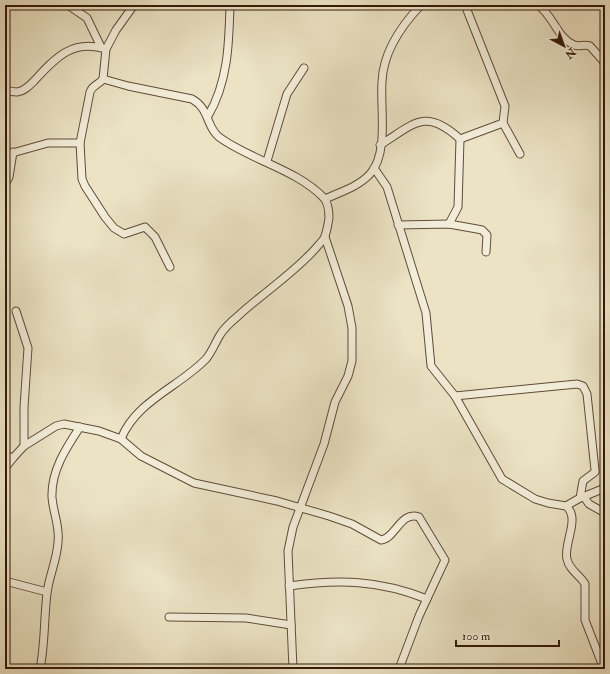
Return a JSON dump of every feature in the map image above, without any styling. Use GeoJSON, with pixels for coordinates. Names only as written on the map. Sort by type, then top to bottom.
{"type":"FeatureCollection","features":[{"type":"Feature","properties":{"kind":"street"},"geometry":{"type":"LineString","coordinates":[[68,5],[87,18],[104,48],[103,79],[101,83],[94,85],[90,92],[80,143],[81,171],[85,186],[114,228],[124,234],[145,227],[149,229],[155,237],[170,266]]}},
{"type":"Feature","properties":{"kind":"street"},"geometry":{"type":"LineString","coordinates":[[104,48],[134,5]]}},
{"type":"Feature","properties":{"kind":"street"},"geometry":{"type":"LineString","coordinates":[[208,116],[217,100],[222,85],[229,41],[230,5]]}},
{"type":"Feature","properties":{"kind":"street"},"geometry":{"type":"LineString","coordinates":[[325,199],[366,178],[374,168],[384,124],[382,82],[384,65],[394,39],[421,5]]}},
{"type":"Feature","properties":{"kind":"street"},"geometry":{"type":"LineString","coordinates":[[465,5],[503,100],[506,111],[503,123],[520,154]]}},
{"type":"Feature","properties":{"kind":"street"},"geometry":{"type":"LineString","coordinates":[[538,5],[549,15],[567,40],[574,45],[590,46],[605,63]]}},
{"type":"Feature","properties":{"kind":"street"},"geometry":{"type":"LineString","coordinates":[[5,89],[17,92],[26,88],[52,61],[69,50],[88,45],[104,48]]}},
{"type":"Feature","properties":{"kind":"street"},"geometry":{"type":"LineString","coordinates":[[267,161],[287,94],[304,68]]}},
{"type":"Feature","properties":{"kind":"street"},"geometry":{"type":"LineString","coordinates":[[103,79],[128,86],[192,99],[204,107],[218,136],[245,152],[267,161],[305,184],[325,199],[329,214],[325,237],[348,306],[352,328],[352,361],[348,376],[335,402],[324,444],[300,508],[288,551],[293,669]]}},
{"type":"Feature","properties":{"kind":"street"},"geometry":{"type":"LineString","coordinates":[[380,145],[415,124],[425,121],[440,124],[460,140]]}},
{"type":"Feature","properties":{"kind":"street"},"geometry":{"type":"LineString","coordinates":[[460,140],[503,123]]}},
{"type":"Feature","properties":{"kind":"street"},"geometry":{"type":"LineString","coordinates":[[449,224],[458,207],[460,140]]}},
{"type":"Feature","properties":{"kind":"street"},"geometry":{"type":"LineString","coordinates":[[5,155],[48,143],[80,143]]}},
{"type":"Feature","properties":{"kind":"street"},"geometry":{"type":"LineString","coordinates":[[5,184],[9,177],[13,152]]}},
{"type":"Feature","properties":{"kind":"street"},"geometry":{"type":"LineString","coordinates":[[374,168],[387,187],[428,322],[431,366],[455,396],[502,478],[535,499],[566,506],[582,497],[605,488]]}},
{"type":"Feature","properties":{"kind":"street"},"geometry":{"type":"LineString","coordinates":[[398,225],[449,224],[482,230],[486,235],[486,252]]}},
{"type":"Feature","properties":{"kind":"street"},"geometry":{"type":"LineString","coordinates":[[121,439],[125,429],[136,416],[162,392],[198,366],[207,357],[221,334],[230,323],[276,287],[310,255],[325,237]]}},
{"type":"Feature","properties":{"kind":"street"},"geometry":{"type":"LineString","coordinates":[[16,311],[28,348],[24,407],[24,446]]}},
{"type":"Feature","properties":{"kind":"street"},"geometry":{"type":"LineString","coordinates":[[455,396],[577,384],[583,386],[587,394],[595,470],[582,482],[582,497],[589,504],[605,513]]}},
{"type":"Feature","properties":{"kind":"street"},"geometry":{"type":"LineString","coordinates":[[5,468],[12,458],[24,446],[56,426],[64,424],[105,432],[121,439],[141,456],[194,482],[300,508],[352,524],[383,540],[405,520],[415,516],[419,517],[445,560],[399,669]]}},
{"type":"Feature","properties":{"kind":"street"},"geometry":{"type":"LineString","coordinates":[[40,669],[44,651],[47,592],[59,542],[59,526],[52,496],[56,471],[61,458],[80,427]]}},
{"type":"Feature","properties":{"kind":"street"},"geometry":{"type":"LineString","coordinates":[[5,455],[12,458]]}},
{"type":"Feature","properties":{"kind":"street"},"geometry":{"type":"LineString","coordinates":[[566,506],[571,512],[572,519],[566,559],[569,565],[586,584],[585,620],[604,669]]}},
{"type":"Feature","properties":{"kind":"street"},"geometry":{"type":"LineString","coordinates":[[5,581],[47,592]]}},
{"type":"Feature","properties":{"kind":"street"},"geometry":{"type":"LineString","coordinates":[[289,586],[346,581],[398,590],[427,600]]}},
{"type":"Feature","properties":{"kind":"street"},"geometry":{"type":"LineString","coordinates":[[169,617],[246,618],[291,625]]}}]}
